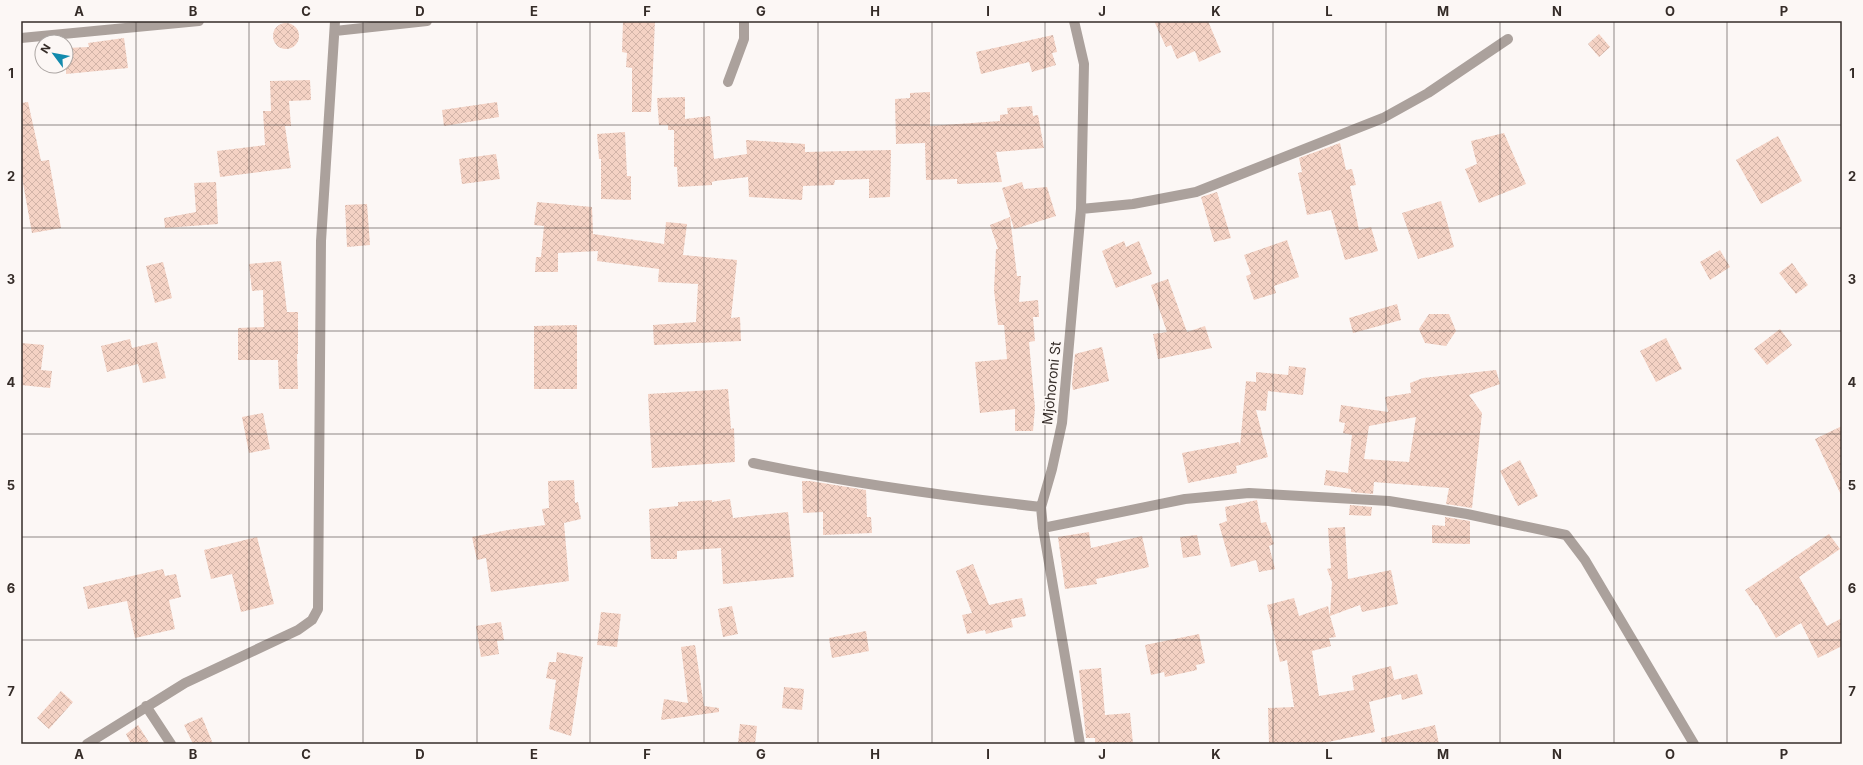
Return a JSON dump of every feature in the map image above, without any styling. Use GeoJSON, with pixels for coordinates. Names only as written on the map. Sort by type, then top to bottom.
{"type":"FeatureCollection","features":[{"type":"Feature","properties":{"kind":"street"},"geometry":{"type":"LineString","coordinates":[[21,38],[199,21]]}},
{"type":"Feature","properties":{"kind":"street"},"geometry":{"type":"LineString","coordinates":[[87,744],[185,683],[298,630],[312,620],[318,609],[322,241],[335,26],[427,21]]}},
{"type":"Feature","properties":{"kind":"street"},"geometry":{"type":"LineString","coordinates":[[728,82],[744,39],[744,21]]}},
{"type":"Feature","properties":{"kind":"street","name":"Mjohoroni St"},"geometry":{"type":"LineString","coordinates":[[1074,21],[1084,64],[1081,209],[1062,423],[1052,469],[1041,507],[1043,528],[1080,744]]}},
{"type":"Feature","properties":{"kind":"street"},"geometry":{"type":"LineString","coordinates":[[1081,209],[1133,204],[1196,192],[1383,118],[1428,93],[1508,39]]}},
{"type":"Feature","properties":{"kind":"street"},"geometry":{"type":"LineString","coordinates":[[753,463],[800,473],[925,493],[1041,507]]}},
{"type":"Feature","properties":{"kind":"street"},"geometry":{"type":"LineString","coordinates":[[1043,528],[1185,499],[1249,493],[1389,501],[1467,514],[1566,535],[1585,560],[1694,744]]}},
{"type":"Feature","properties":{"kind":"street"},"geometry":{"type":"LineString","coordinates":[[146,706],[171,744]]}},
{"type":"Feature","properties":{"kind":"building"},"geometry":{"type":"Polygon","coordinates":[[[623,21],[655,21],[651,112],[632,112],[632,68],[626,67],[627,53],[622,52],[623,21]]]}},
{"type":"Feature","properties":{"kind":"building"},"geometry":{"type":"Polygon","coordinates":[[[1154,21],[1208,21],[1221,52],[1199,62],[1195,51],[1177,59],[1171,45],[1166,47],[1154,21]]]}},
{"type":"Feature","properties":{"kind":"building"},"geometry":{"type":"Polygon","coordinates":[[[286,23],[295,27],[299,36],[295,45],[286,49],[277,45],[273,36],[277,27],[286,23]]]}},
{"type":"Feature","properties":{"kind":"building"},"geometry":{"type":"Polygon","coordinates":[[[1599,34],[1610,47],[1599,57],[1588,44],[1599,34]]]}},
{"type":"Feature","properties":{"kind":"building"},"geometry":{"type":"Polygon","coordinates":[[[1053,35],[1057,52],[1052,53],[1056,65],[1032,72],[1029,62],[981,74],[976,52],[1053,35]]]}},
{"type":"Feature","properties":{"kind":"building"},"geometry":{"type":"Polygon","coordinates":[[[124,38],[128,68],[74,73],[74,48],[89,47],[88,43],[124,38]]]}},
{"type":"Feature","properties":{"kind":"building"},"geometry":{"type":"Polygon","coordinates":[[[310,80],[311,100],[289,101],[291,126],[285,126],[291,168],[220,177],[217,151],[265,145],[263,111],[271,111],[270,81],[310,80]]]}},
{"type":"Feature","properties":{"kind":"building"},"geometry":{"type":"Polygon","coordinates":[[[930,92],[930,126],[1000,121],[1000,115],[1008,114],[1007,108],[1032,106],[1033,116],[1038,115],[1044,148],[996,152],[1002,182],[957,184],[957,179],[926,180],[925,143],[896,144],[895,99],[910,98],[910,93],[930,92]]]}},
{"type":"Feature","properties":{"kind":"building"},"geometry":{"type":"Polygon","coordinates":[[[685,97],[685,119],[710,116],[714,159],[747,154],[746,140],[805,144],[805,152],[891,150],[890,197],[869,198],[869,179],[835,180],[834,185],[803,186],[802,200],[749,197],[748,177],[715,181],[712,182],[712,185],[678,187],[677,167],[674,167],[674,130],[668,130],[668,125],[659,125],[657,98],[685,97]]]}},
{"type":"Feature","properties":{"kind":"building"},"geometry":{"type":"Polygon","coordinates":[[[28,102],[41,161],[49,160],[61,228],[32,233],[21,172],[21,103],[28,102]]]}},
{"type":"Feature","properties":{"kind":"building"},"geometry":{"type":"Polygon","coordinates":[[[497,102],[499,117],[444,126],[442,110],[497,102]]]}},
{"type":"Feature","properties":{"kind":"building"},"geometry":{"type":"Polygon","coordinates":[[[625,132],[627,176],[631,176],[631,200],[601,199],[601,159],[599,159],[597,134],[625,132]]]}},
{"type":"Feature","properties":{"kind":"building"},"geometry":{"type":"Polygon","coordinates":[[[1504,133],[1526,184],[1479,203],[1465,169],[1477,164],[1471,141],[1504,133]]]}},
{"type":"Feature","properties":{"kind":"building"},"geometry":{"type":"Polygon","coordinates":[[[1778,136],[1802,181],[1761,204],[1736,160],[1778,136]]]}},
{"type":"Feature","properties":{"kind":"building"},"geometry":{"type":"Polygon","coordinates":[[[1340,143],[1346,170],[1352,169],[1356,185],[1350,186],[1359,230],[1371,227],[1378,251],[1345,260],[1331,210],[1307,215],[1298,173],[1302,172],[1299,158],[1340,143]]]}},
{"type":"Feature","properties":{"kind":"building"},"geometry":{"type":"Polygon","coordinates":[[[496,154],[500,179],[462,184],[459,159],[496,154]]]}},
{"type":"Feature","properties":{"kind":"building"},"geometry":{"type":"Polygon","coordinates":[[[216,182],[218,224],[165,228],[164,218],[196,212],[194,183],[216,182]]]}},
{"type":"Feature","properties":{"kind":"building"},"geometry":{"type":"Polygon","coordinates":[[[1022,182],[1024,189],[1047,187],[1056,216],[1014,229],[1002,188],[1022,182]]]}},
{"type":"Feature","properties":{"kind":"building"},"geometry":{"type":"Polygon","coordinates":[[[1217,192],[1231,238],[1214,242],[1201,197],[1217,192]]]}},
{"type":"Feature","properties":{"kind":"building"},"geometry":{"type":"Polygon","coordinates":[[[1441,201],[1454,247],[1418,259],[1402,213],[1441,201]]]}},
{"type":"Feature","properties":{"kind":"building"},"geometry":{"type":"Polygon","coordinates":[[[537,202],[592,207],[593,234],[664,244],[666,222],[687,224],[683,255],[737,260],[731,318],[740,317],[741,341],[654,345],[653,325],[696,322],[698,284],[658,282],[659,269],[597,261],[598,251],[558,253],[558,272],[535,272],[536,257],[541,257],[544,226],[534,225],[537,202]]]}},
{"type":"Feature","properties":{"kind":"building"},"geometry":{"type":"Polygon","coordinates":[[[367,204],[370,245],[347,247],[345,205],[367,204]]]}},
{"type":"Feature","properties":{"kind":"building"},"geometry":{"type":"Polygon","coordinates":[[[1010,217],[1017,276],[1021,276],[1019,302],[1038,300],[1039,317],[1033,317],[1035,341],[1029,342],[1035,408],[1033,431],[1015,431],[1015,409],[980,413],[975,362],[1007,359],[1004,325],[998,325],[994,290],[996,249],[998,249],[990,225],[1010,217]]]}},
{"type":"Feature","properties":{"kind":"building"},"geometry":{"type":"Polygon","coordinates":[[[1287,240],[1299,277],[1274,286],[1276,293],[1254,300],[1246,276],[1251,274],[1244,255],[1287,240]]]}},
{"type":"Feature","properties":{"kind":"building"},"geometry":{"type":"Polygon","coordinates":[[[1124,241],[1126,247],[1139,241],[1152,274],[1116,288],[1102,251],[1124,241]]]}},
{"type":"Feature","properties":{"kind":"building"},"geometry":{"type":"Polygon","coordinates":[[[1720,250],[1730,267],[1710,280],[1700,262],[1720,250]]]}},
{"type":"Feature","properties":{"kind":"building"},"geometry":{"type":"Polygon","coordinates":[[[281,261],[287,312],[298,312],[298,389],[279,389],[278,360],[238,360],[238,328],[264,327],[263,290],[252,291],[249,264],[281,261]]]}},
{"type":"Feature","properties":{"kind":"building"},"geometry":{"type":"Polygon","coordinates":[[[163,262],[172,298],[155,303],[146,266],[163,262]]]}},
{"type":"Feature","properties":{"kind":"building"},"geometry":{"type":"Polygon","coordinates":[[[1792,263],[1808,285],[1796,294],[1779,273],[1792,263]]]}},
{"type":"Feature","properties":{"kind":"building"},"geometry":{"type":"Polygon","coordinates":[[[1168,279],[1187,332],[1205,326],[1212,348],[1158,359],[1153,334],[1167,332],[1151,285],[1168,279]]]}},
{"type":"Feature","properties":{"kind":"building"},"geometry":{"type":"Polygon","coordinates":[[[1397,304],[1401,320],[1353,333],[1349,318],[1397,304]]]}},
{"type":"Feature","properties":{"kind":"building"},"geometry":{"type":"Polygon","coordinates":[[[1429,314],[1449,314],[1456,331],[1446,346],[1425,343],[1419,329],[1429,314]]]}},
{"type":"Feature","properties":{"kind":"building"},"geometry":{"type":"Polygon","coordinates":[[[577,325],[577,389],[534,389],[534,326],[577,325]]]}},
{"type":"Feature","properties":{"kind":"building"},"geometry":{"type":"Polygon","coordinates":[[[1780,329],[1792,345],[1767,365],[1754,349],[1780,329]]]}},
{"type":"Feature","properties":{"kind":"building"},"geometry":{"type":"Polygon","coordinates":[[[1666,338],[1682,369],[1656,382],[1640,351],[1666,338]]]}},
{"type":"Feature","properties":{"kind":"building"},"geometry":{"type":"Polygon","coordinates":[[[130,339],[132,348],[157,342],[166,378],[143,383],[138,364],[107,372],[101,346],[130,339]]]}},
{"type":"Feature","properties":{"kind":"building"},"geometry":{"type":"Polygon","coordinates":[[[21,343],[44,345],[41,370],[52,371],[50,388],[21,385],[21,343]]]}},
{"type":"Feature","properties":{"kind":"building"},"geometry":{"type":"Polygon","coordinates":[[[1102,347],[1109,381],[1073,390],[1072,384],[1075,354],[1102,347]]]}},
{"type":"Feature","properties":{"kind":"building"},"geometry":{"type":"Polygon","coordinates":[[[1289,366],[1306,368],[1303,395],[1268,391],[1266,411],[1256,410],[1268,457],[1236,466],[1237,473],[1188,483],[1182,453],[1239,442],[1240,446],[1246,381],[1256,382],[1256,372],[1288,375],[1289,366]]]}},
{"type":"Feature","properties":{"kind":"building"},"geometry":{"type":"Polygon","coordinates":[[[1496,370],[1500,384],[1469,395],[1482,413],[1472,508],[1446,504],[1449,488],[1374,482],[1373,494],[1351,492],[1351,489],[1324,485],[1326,470],[1348,473],[1352,435],[1343,433],[1345,423],[1339,422],[1341,405],[1388,412],[1385,397],[1411,393],[1410,383],[1423,378],[1496,370]],[[1416,417],[1369,426],[1364,459],[1409,462],[1416,417]]]}},
{"type":"Feature","properties":{"kind":"building"},"geometry":{"type":"Polygon","coordinates":[[[728,389],[731,429],[734,428],[735,462],[652,468],[648,394],[728,389]]]}},
{"type":"Feature","properties":{"kind":"building"},"geometry":{"type":"Polygon","coordinates":[[[263,413],[270,449],[249,453],[242,417],[263,413]]]}},
{"type":"Feature","properties":{"kind":"building"},"geometry":{"type":"Polygon","coordinates":[[[1842,426],[1842,497],[1815,439],[1842,426]]]}},
{"type":"Feature","properties":{"kind":"building"},"geometry":{"type":"Polygon","coordinates":[[[1520,460],[1538,496],[1518,506],[1500,471],[1520,460]]]}},
{"type":"Feature","properties":{"kind":"building"},"geometry":{"type":"Polygon","coordinates":[[[574,480],[575,503],[578,502],[581,519],[564,523],[569,581],[491,592],[486,558],[477,560],[472,537],[545,525],[542,509],[549,508],[548,481],[574,480]]]}},
{"type":"Feature","properties":{"kind":"building"},"geometry":{"type":"Polygon","coordinates":[[[802,481],[866,490],[867,517],[871,517],[872,533],[823,535],[823,512],[803,513],[802,481]]]}},
{"type":"Feature","properties":{"kind":"building"},"geometry":{"type":"Polygon","coordinates":[[[730,499],[733,518],[788,512],[794,577],[723,584],[721,548],[677,551],[677,559],[651,559],[649,509],[678,506],[678,502],[712,500],[712,502],[730,499]]]}},
{"type":"Feature","properties":{"kind":"building"},"geometry":{"type":"Polygon","coordinates":[[[1257,500],[1261,523],[1266,522],[1274,544],[1269,546],[1275,569],[1259,572],[1256,560],[1231,567],[1219,524],[1227,521],[1225,507],[1257,500]]]}},
{"type":"Feature","properties":{"kind":"building"},"geometry":{"type":"Polygon","coordinates":[[[1350,505],[1372,507],[1371,516],[1349,515],[1350,505]]]}},
{"type":"Feature","properties":{"kind":"building"},"geometry":{"type":"Polygon","coordinates":[[[1445,517],[1470,521],[1470,544],[1432,543],[1432,525],[1445,526],[1445,517]]]}},
{"type":"Feature","properties":{"kind":"building"},"geometry":{"type":"Polygon","coordinates":[[[1345,527],[1348,579],[1391,570],[1398,604],[1362,612],[1360,605],[1330,616],[1332,582],[1327,569],[1331,568],[1328,528],[1345,527]]]}},
{"type":"Feature","properties":{"kind":"building"},"geometry":{"type":"Polygon","coordinates":[[[1089,532],[1091,548],[1142,536],[1149,567],[1096,579],[1097,584],[1065,589],[1058,537],[1089,532]]]}},
{"type":"Feature","properties":{"kind":"building"},"geometry":{"type":"Polygon","coordinates":[[[1829,534],[1840,549],[1799,577],[1827,626],[1842,618],[1842,646],[1818,658],[1801,623],[1776,638],[1757,605],[1756,606],[1745,590],[1829,534]]]}},
{"type":"Feature","properties":{"kind":"building"},"geometry":{"type":"Polygon","coordinates":[[[1197,535],[1201,555],[1183,558],[1180,537],[1197,535]]]}},
{"type":"Feature","properties":{"kind":"building"},"geometry":{"type":"Polygon","coordinates":[[[257,537],[274,604],[241,612],[232,574],[211,579],[204,550],[257,537]]]}},
{"type":"Feature","properties":{"kind":"building"},"geometry":{"type":"Polygon","coordinates":[[[973,564],[989,605],[1022,598],[1026,616],[1011,619],[1013,627],[986,634],[985,630],[967,634],[962,615],[972,613],[956,571],[973,564]]]}},
{"type":"Feature","properties":{"kind":"building"},"geometry":{"type":"Polygon","coordinates":[[[163,569],[165,576],[176,574],[181,597],[169,600],[175,629],[135,638],[127,601],[88,609],[83,587],[163,569]]]}},
{"type":"Feature","properties":{"kind":"building"},"geometry":{"type":"Polygon","coordinates":[[[1294,598],[1299,616],[1328,606],[1336,637],[1329,638],[1331,646],[1312,651],[1319,696],[1354,690],[1352,676],[1391,666],[1394,680],[1417,674],[1423,694],[1402,700],[1401,694],[1369,702],[1375,732],[1319,744],[1269,744],[1268,708],[1294,707],[1287,660],[1280,662],[1267,605],[1294,598]]]}},
{"type":"Feature","properties":{"kind":"building"},"geometry":{"type":"Polygon","coordinates":[[[732,606],[738,634],[723,637],[718,609],[732,606]]]}},
{"type":"Feature","properties":{"kind":"building"},"geometry":{"type":"Polygon","coordinates":[[[601,612],[621,614],[617,647],[597,645],[601,612]]]}},
{"type":"Feature","properties":{"kind":"building"},"geometry":{"type":"Polygon","coordinates":[[[501,622],[504,640],[497,641],[499,654],[481,657],[476,626],[501,622]]]}},
{"type":"Feature","properties":{"kind":"building"},"geometry":{"type":"Polygon","coordinates":[[[866,631],[869,651],[832,658],[829,638],[866,631]]]}},
{"type":"Feature","properties":{"kind":"building"},"geometry":{"type":"Polygon","coordinates":[[[1199,634],[1205,663],[1196,665],[1197,670],[1165,677],[1164,672],[1151,675],[1145,645],[1199,634]]]}},
{"type":"Feature","properties":{"kind":"building"},"geometry":{"type":"Polygon","coordinates":[[[695,645],[704,706],[719,708],[719,712],[661,720],[664,699],[688,703],[681,647],[695,645]]]}},
{"type":"Feature","properties":{"kind":"building"},"geometry":{"type":"Polygon","coordinates":[[[557,652],[583,657],[571,736],[549,729],[556,680],[546,678],[549,662],[556,662],[557,652]]]}},
{"type":"Feature","properties":{"kind":"building"},"geometry":{"type":"Polygon","coordinates":[[[1101,668],[1105,715],[1130,713],[1133,744],[1095,744],[1095,738],[1086,738],[1079,670],[1101,668]]]}},
{"type":"Feature","properties":{"kind":"building"},"geometry":{"type":"Polygon","coordinates":[[[784,687],[804,689],[802,710],[782,708],[784,687]]]}},
{"type":"Feature","properties":{"kind":"building"},"geometry":{"type":"Polygon","coordinates":[[[61,691],[73,702],[49,729],[37,718],[61,691]]]}},
{"type":"Feature","properties":{"kind":"building"},"geometry":{"type":"Polygon","coordinates":[[[202,717],[213,744],[193,744],[184,725],[202,717]]]}},
{"type":"Feature","properties":{"kind":"building"},"geometry":{"type":"Polygon","coordinates":[[[740,724],[757,726],[755,744],[738,744],[740,724]]]}},
{"type":"Feature","properties":{"kind":"building"},"geometry":{"type":"Polygon","coordinates":[[[138,725],[150,744],[131,744],[126,734],[138,725]]]}},
{"type":"Feature","properties":{"kind":"building"},"geometry":{"type":"Polygon","coordinates":[[[1435,725],[1439,744],[1382,744],[1381,738],[1435,725]]]}}]}
